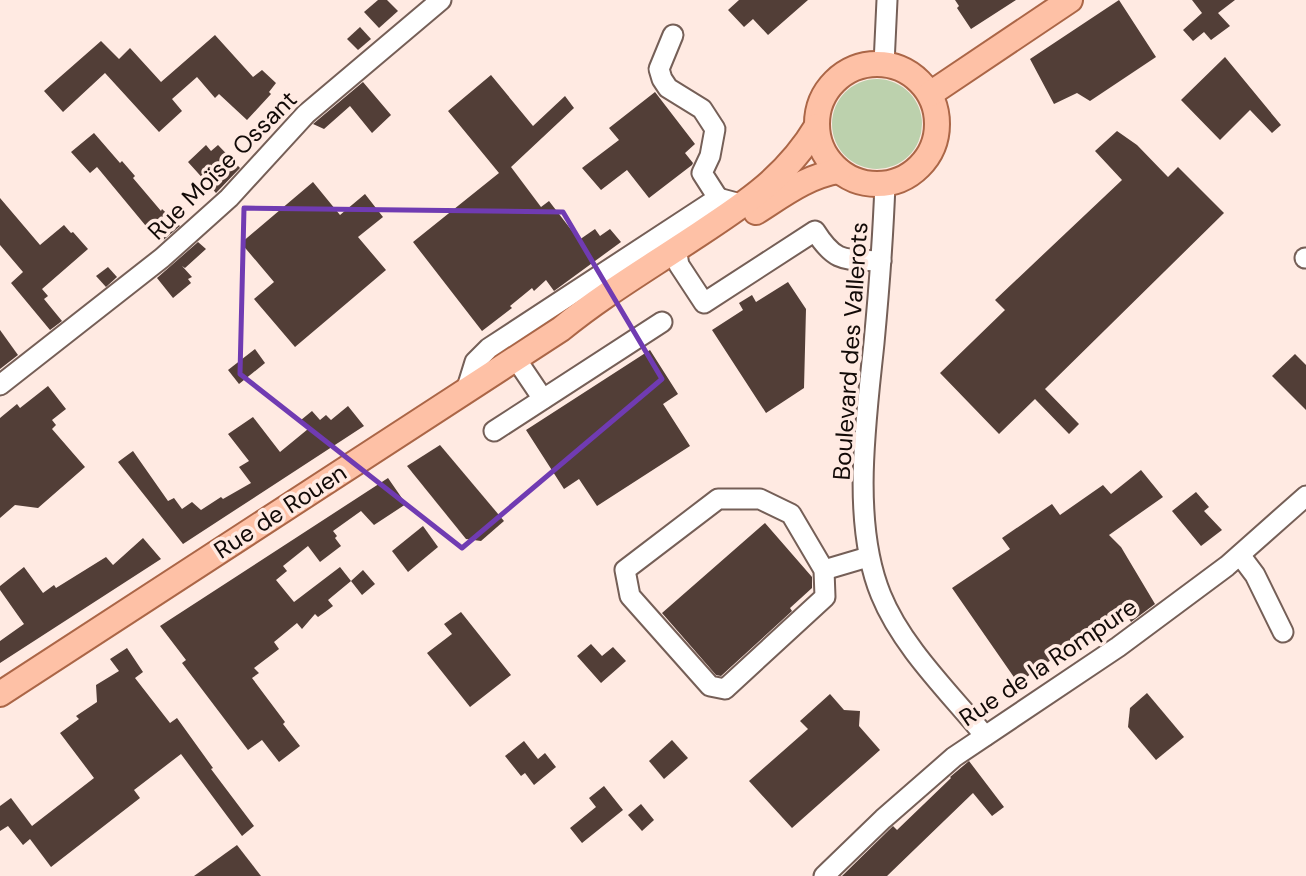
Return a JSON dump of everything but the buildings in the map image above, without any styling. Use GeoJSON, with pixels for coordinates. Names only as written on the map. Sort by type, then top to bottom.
{"type":"FeatureCollection","features":[{"type":"Feature","properties":{"kind":"main road"},"geometry":{"type":"LineString","coordinates":[[930,94],[1070,0]]}},
{"type":"Feature","properties":{"kind":"main road"},"geometry":{"type":"LineString","coordinates":[[865,64],[884,64],[902,69],[918,79],[930,94],[938,127],[931,150],[916,170],[902,179],[885,184],[869,184],[839,171],[827,158],[820,143],[817,125],[822,100],[832,83],[847,71],[865,64]]}},
{"type":"Feature","properties":{"kind":"main road","name":"Rue de Rouen"},"geometry":{"type":"LineString","coordinates":[[2,688],[561,329],[604,313],[744,205],[790,164],[817,125]]}},
{"type":"Feature","properties":{"kind":"main road","name":"Rue de Rouen"},"geometry":{"type":"LineString","coordinates":[[677,257],[801,183],[824,173],[839,171]]}},
{"type":"Feature","properties":{"kind":"street","name":"Rue Moïse Ossant"},"geometry":{"type":"LineString","coordinates":[[0,385],[162,258],[229,198],[306,114],[441,0]]}},
{"type":"Feature","properties":{"kind":"street"},"geometry":{"type":"LineString","coordinates":[[884,64],[887,0]]}},
{"type":"Feature","properties":{"kind":"street"},"geometry":{"type":"LineString","coordinates":[[673,35],[659,69],[662,79],[668,88],[702,109],[715,129],[710,156],[702,173],[718,198],[744,205]]}},
{"type":"Feature","properties":{"kind":"street","name":"Boulevard des Vallerots"},"geometry":{"type":"LineString","coordinates":[[885,184],[881,261],[865,432],[865,520],[868,557],[881,597],[903,636],[985,736]]}},
{"type":"Feature","properties":{"kind":"street"},"geometry":{"type":"LineString","coordinates":[[466,391],[475,362],[489,348],[718,198]]}},
{"type":"Feature","properties":{"kind":"street"},"geometry":{"type":"LineString","coordinates":[[677,257],[704,303],[815,232],[827,249],[839,257],[881,261]]}},
{"type":"Feature","properties":{"kind":"street"},"geometry":{"type":"LineString","coordinates":[[494,431],[662,322]]}},
{"type":"Feature","properties":{"kind":"street"},"geometry":{"type":"LineString","coordinates":[[516,359],[543,399]]}},
{"type":"Feature","properties":{"kind":"street","name":"Rue de la Rompure"},"geometry":{"type":"LineString","coordinates":[[824,876],[954,757],[1118,647],[1240,555],[1306,496]]}},
{"type":"Feature","properties":{"kind":"street"},"geometry":{"type":"LineString","coordinates":[[718,499],[760,499],[791,514],[824,570],[825,597],[725,689],[710,686],[630,596],[625,570],[718,499]]}},
{"type":"Feature","properties":{"kind":"street"},"geometry":{"type":"LineString","coordinates":[[1240,555],[1255,575],[1283,632]]}},
{"type":"Feature","properties":{"kind":"street"},"geometry":{"type":"LineString","coordinates":[[824,570],[868,557]]}},
{"type":"Feature","properties":{"kind":"highlighted area"},"geometry":{"type":"Polygon","coordinates":[[[244,208],[563,212],[662,379],[462,548],[240,374],[244,208]]]}},
{"type":"Feature","properties":{"kind":"green space"},"geometry":{"type":"Polygon","coordinates":[[[877,79],[894,83],[909,92],[918,107],[922,124],[918,141],[909,156],[894,165],[877,169],[860,165],[845,156],[836,141],[832,124],[836,107],[845,92],[860,83],[877,79]]]}}]}
